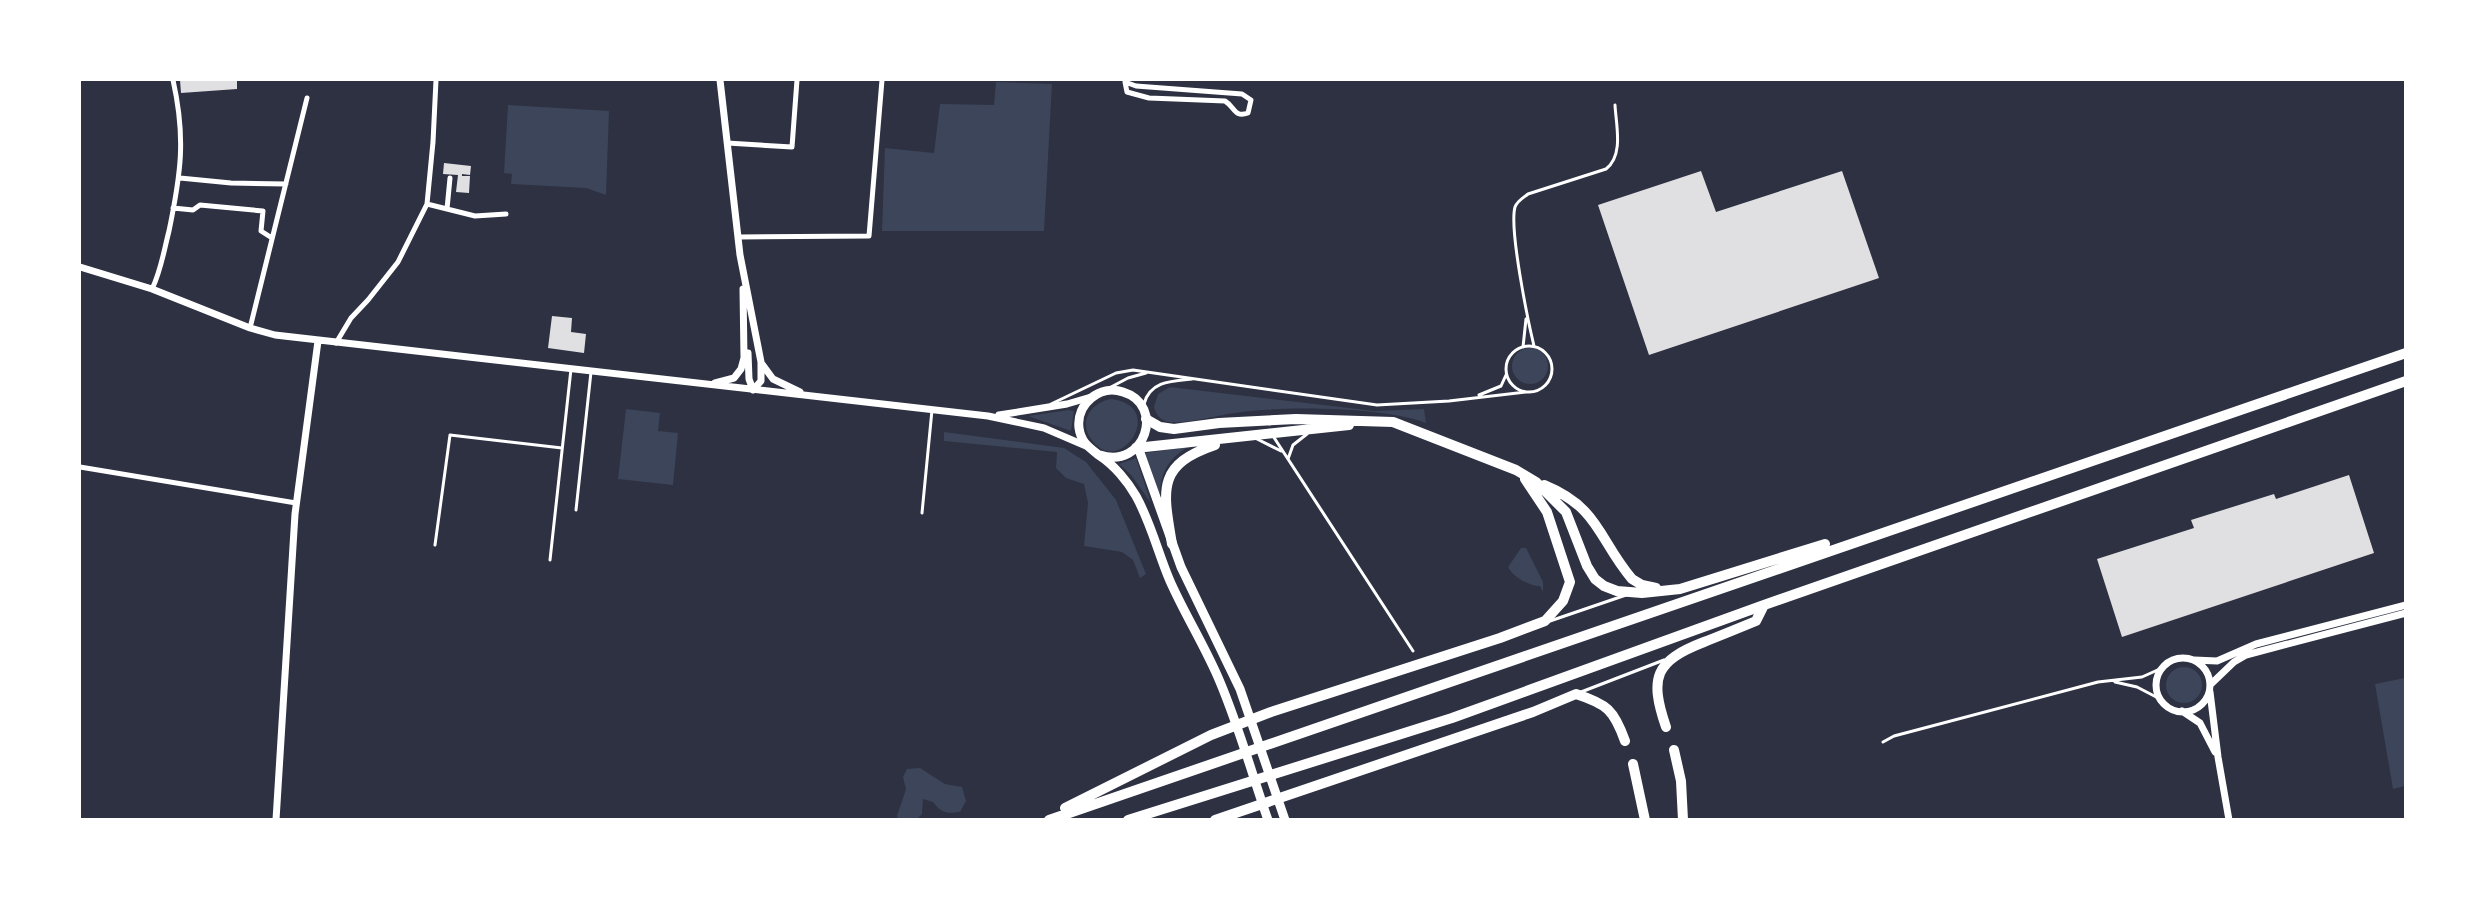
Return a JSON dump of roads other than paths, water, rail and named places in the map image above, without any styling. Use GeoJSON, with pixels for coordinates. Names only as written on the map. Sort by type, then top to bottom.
{"type":"FeatureCollection","features":[{"type":"Feature","properties":{"kind":"highway"},"geometry":{"type":"LineString","coordinates":[[1049,819],[2406,353]]}},
{"type":"Feature","properties":{"kind":"highway"},"geometry":{"type":"LineString","coordinates":[[1128,819],[1452,718],[1764,605],[2406,381]]}},
{"type":"Feature","properties":{"kind":"highway"},"geometry":{"type":"LineString","coordinates":[[1145,415],[1153,425],[1170,429],[1247,421],[1382,420],[1393,422],[1516,470],[1578,503],[1596,524],[1621,566],[1632,579],[1649,587],[1680,589]]}},
{"type":"Feature","properties":{"kind":"highway"},"geometry":{"type":"LineString","coordinates":[[1137,448],[1382,420]]}},
{"type":"Feature","properties":{"kind":"highway"},"geometry":{"type":"LineString","coordinates":[[1172,544],[1167,489],[1174,467],[1198,450],[1245,437]]}},
{"type":"Feature","properties":{"kind":"highway"},"geometry":{"type":"LineString","coordinates":[[1042,819],[1211,735],[1271,712],[1538,625],[1551,616],[1567,594],[1570,582],[1546,512],[1534,490],[1516,470]]}},
{"type":"Feature","properties":{"kind":"highway"},"geometry":{"type":"LineString","coordinates":[[1536,482],[1566,512],[1587,566],[1595,579],[1612,590],[1633,593],[1680,589],[2023,483]]}},
{"type":"Feature","properties":{"kind":"highway"},"geometry":{"type":"LineString","coordinates":[[1666,727],[1658,700],[1657,687],[1661,672],[1670,658],[1692,646],[1756,621],[1764,605]]}},
{"type":"Feature","properties":{"kind":"highway"},"geometry":{"type":"LineString","coordinates":[[1215,819],[1533,712],[1576,694],[1599,702],[1611,711],[1617,718],[1625,741]]}},
{"type":"Feature","properties":{"kind":"highway"},"geometry":{"type":"LineString","coordinates":[[1674,750],[1681,781],[1683,819]]}},
{"type":"Feature","properties":{"kind":"highway"},"geometry":{"type":"LineString","coordinates":[[1633,764],[1645,819]]}},
{"type":"Feature","properties":{"kind":"main road"},"geometry":{"type":"LineString","coordinates":[[1100,455],[1119,457],[1137,448],[1145,434],[1145,415],[1137,400],[1127,393],[1115,390],[1104,391],[1093,396],[1083,407],[1079,421],[1081,436],[1088,448],[1100,455],[1134,492],[1178,598],[1221,684],[1267,815]]}},
{"type":"Feature","properties":{"kind":"main road"},"geometry":{"type":"LineString","coordinates":[[1137,448],[1189,584],[1240,689],[1285,819]]}},
{"type":"Feature","properties":{"kind":"street"},"geometry":{"type":"LineString","coordinates":[[152,289],[162,260],[180,178],[181,130],[173,80]]}},
{"type":"Feature","properties":{"kind":"street"},"geometry":{"type":"LineString","coordinates":[[336,343],[351,318],[369,300],[398,262],[427,204],[436,80]]}},
{"type":"Feature","properties":{"kind":"street"},"geometry":{"type":"LineString","coordinates":[[720,80],[739,237],[749,379],[753,390]]}},
{"type":"Feature","properties":{"kind":"street"},"geometry":{"type":"LineString","coordinates":[[727,142],[792,147],[797,80]]}},
{"type":"Feature","properties":{"kind":"street"},"geometry":{"type":"LineString","coordinates":[[739,237],[869,236],[882,80]]}},
{"type":"Feature","properties":{"kind":"street"},"geometry":{"type":"LineString","coordinates":[[1125,81],[1136,86],[1242,94],[1251,100],[1252,106],[1248,113],[1238,114],[1234,112],[1231,104],[1225,101],[1149,98],[1127,92],[1125,81]]}},
{"type":"Feature","properties":{"kind":"street"},"geometry":{"type":"LineString","coordinates":[[250,328],[307,98]]}},
{"type":"Feature","properties":{"kind":"street"},"geometry":{"type":"LineString","coordinates":[[180,178],[231,183],[286,184]]}},
{"type":"Feature","properties":{"kind":"street"},"geometry":{"type":"LineString","coordinates":[[447,209],[450,178]]}},
{"type":"Feature","properties":{"kind":"street"},"geometry":{"type":"LineString","coordinates":[[427,204],[475,216],[506,214]]}},
{"type":"Feature","properties":{"kind":"street"},"geometry":{"type":"LineString","coordinates":[[174,208],[193,210],[200,205],[263,211],[261,231],[272,238]]}},
{"type":"Feature","properties":{"kind":"street"},"geometry":{"type":"LineString","coordinates":[[80,267],[152,289],[250,328],[275,335],[988,416],[1044,428],[1088,448]]}},
{"type":"Feature","properties":{"kind":"street"},"geometry":{"type":"LineString","coordinates":[[742,268],[761,362],[761,381],[753,390]]}},
{"type":"Feature","properties":{"kind":"street"},"geometry":{"type":"LineString","coordinates":[[700,384],[729,381],[738,374],[743,364],[745,330]]}},
{"type":"Feature","properties":{"kind":"street"},"geometry":{"type":"LineString","coordinates":[[276,819],[289,574],[296,503],[318,341]]}},
{"type":"Feature","properties":{"kind":"street"},"geometry":{"type":"LineString","coordinates":[[761,362],[779,383],[817,397]]}},
{"type":"Feature","properties":{"kind":"street"},"geometry":{"type":"LineString","coordinates":[[988,416],[1038,409],[1093,396]]}},
{"type":"Feature","properties":{"kind":"street"},"geometry":{"type":"LineString","coordinates":[[80,467],[296,503]]}},
{"type":"Feature","properties":{"kind":"street"},"geometry":{"type":"LineString","coordinates":[[2217,757],[2200,723],[2182,711],[2169,708],[2160,699],[2156,683],[2162,668],[2180,658],[2217,661],[2256,644],[2406,605]]}},
{"type":"Feature","properties":{"kind":"street"},"geometry":{"type":"LineString","coordinates":[[2182,711],[2197,708],[2207,697],[2210,688],[2234,662],[2246,655],[2406,613]]}},
{"type":"Feature","properties":{"kind":"street"},"geometry":{"type":"LineString","coordinates":[[2194,660],[2207,672],[2217,757],[2229,819]]}},
{"type":"Feature","properties":{"kind":"lane"},"geometry":{"type":"LineString","coordinates":[[1534,346],[1526,311],[1514,221],[1516,206],[1520,199],[1528,194],[1606,169],[1612,164],[1617,147],[1615,105]]}},
{"type":"Feature","properties":{"kind":"lane"},"geometry":{"type":"LineString","coordinates":[[1523,347],[1526,311]]}},
{"type":"Feature","properties":{"kind":"lane"},"geometry":{"type":"LineString","coordinates":[[1038,409],[1116,373],[1133,370],[1377,405],[1441,402],[1540,389],[1550,380],[1552,373],[1550,358],[1534,346],[1523,347],[1509,357],[1507,374],[1500,386],[1474,397]]}},
{"type":"Feature","properties":{"kind":"lane"},"geometry":{"type":"LineString","coordinates":[[550,560],[571,369]]}},
{"type":"Feature","properties":{"kind":"lane"},"geometry":{"type":"LineString","coordinates":[[576,510],[591,372]]}},
{"type":"Feature","properties":{"kind":"lane"},"geometry":{"type":"LineString","coordinates":[[1104,391],[1128,378],[1151,373]]}},
{"type":"Feature","properties":{"kind":"lane"},"geometry":{"type":"LineString","coordinates":[[1507,374],[1513,386],[1526,392]]}},
{"type":"Feature","properties":{"kind":"lane"},"geometry":{"type":"LineString","coordinates":[[1145,415],[1144,401],[1157,386],[1171,381],[1197,379]]}},
{"type":"Feature","properties":{"kind":"lane"},"geometry":{"type":"LineString","coordinates":[[922,513],[932,410]]}},
{"type":"Feature","properties":{"kind":"lane"},"geometry":{"type":"LineString","coordinates":[[1247,421],[1257,424],[1272,434],[1413,651]]}},
{"type":"Feature","properties":{"kind":"lane"},"geometry":{"type":"LineString","coordinates":[[1288,461],[1290,450],[1296,441],[1317,429]]}},
{"type":"Feature","properties":{"kind":"lane"},"geometry":{"type":"LineString","coordinates":[[435,546],[450,435],[562,448]]}},
{"type":"Feature","properties":{"kind":"lane"},"geometry":{"type":"LineString","coordinates":[[1245,437],[1282,451]]}},
{"type":"Feature","properties":{"kind":"lane"},"geometry":{"type":"LineString","coordinates":[[1538,625],[1633,593]]}},
{"type":"Feature","properties":{"kind":"lane"},"geometry":{"type":"LineString","coordinates":[[1576,694],[1670,658]]}},
{"type":"Feature","properties":{"kind":"lane"},"geometry":{"type":"LineString","coordinates":[[1883,742],[1893,736],[2098,682],[2142,677],[2162,668]]}},
{"type":"Feature","properties":{"kind":"lane"},"geometry":{"type":"LineString","coordinates":[[2110,681],[2137,687],[2160,699]]}}]}
